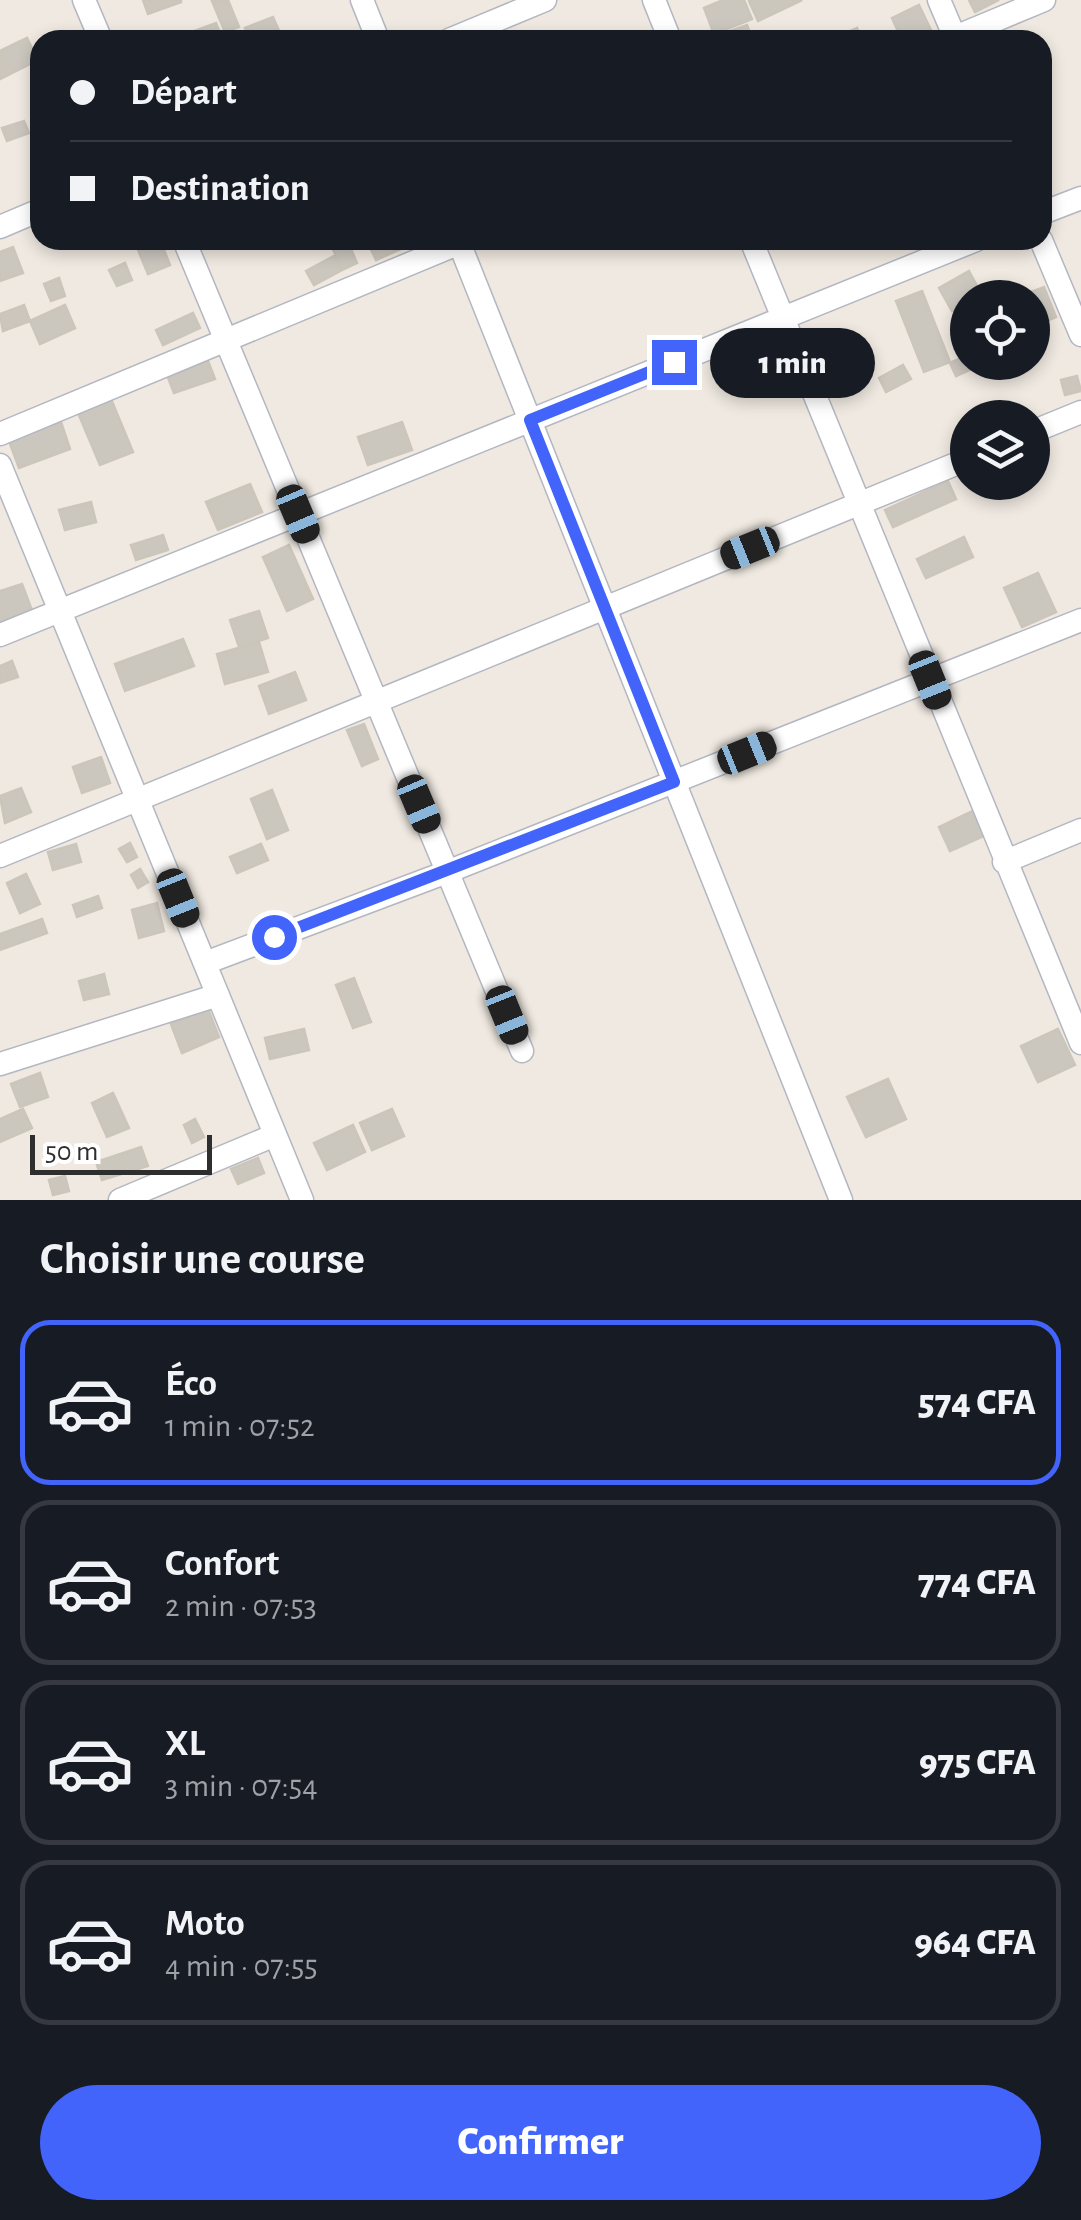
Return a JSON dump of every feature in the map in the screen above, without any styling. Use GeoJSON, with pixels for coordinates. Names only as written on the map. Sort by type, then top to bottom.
{"type":"FeatureCollection","features":[{"type":"Feature","properties":{"kind":"street"},"geometry":{"type":"LineString","coordinates":[[84,0],[97,30]]}},
{"type":"Feature","properties":{"kind":"street"},"geometry":{"type":"LineString","coordinates":[[362,0],[374,30]]}},
{"type":"Feature","properties":{"kind":"street"},"geometry":{"type":"LineString","coordinates":[[474,30],[545,0]]}},
{"type":"Feature","properties":{"kind":"street"},"geometry":{"type":"LineString","coordinates":[[654,0],[666,30]]}},
{"type":"Feature","properties":{"kind":"street"},"geometry":{"type":"LineString","coordinates":[[939,0],[950,30]]}},
{"type":"Feature","properties":{"kind":"street"},"geometry":{"type":"LineString","coordinates":[[974,30],[1044,0]]}},
{"type":"Feature","properties":{"kind":"street"},"geometry":{"type":"LineString","coordinates":[[1052,209],[1081,198]]}},
{"type":"Feature","properties":{"kind":"street"},"geometry":{"type":"LineString","coordinates":[[0,227],[30,214]]}},
{"type":"Feature","properties":{"kind":"street"},"geometry":{"type":"LineString","coordinates":[[188,250],[522,1051]]}},
{"type":"Feature","properties":{"kind":"street"},"geometry":{"type":"LineString","coordinates":[[0,434],[440,250]]}},
{"type":"Feature","properties":{"kind":"street"},"geometry":{"type":"LineString","coordinates":[[464,250],[842,1200]]}},
{"type":"Feature","properties":{"kind":"street"},"geometry":{"type":"LineString","coordinates":[[756,250],[1081,1044]]}},
{"type":"Feature","properties":{"kind":"street"},"geometry":{"type":"LineString","coordinates":[[0,635],[951,250]]}},
{"type":"Feature","properties":{"kind":"street"},"geometry":{"type":"LineString","coordinates":[[1045,250],[1081,335]]}},
{"type":"Feature","properties":{"kind":"street"},"geometry":{"type":"LineString","coordinates":[[1050,425],[1081,412]]}},
{"type":"Feature","properties":{"kind":"street"},"geometry":{"type":"LineString","coordinates":[[0,465],[302,1200]]}},
{"type":"Feature","properties":{"kind":"street"},"geometry":{"type":"LineString","coordinates":[[0,856],[950,466]]}},
{"type":"Feature","properties":{"kind":"street"},"geometry":{"type":"LineString","coordinates":[[205,963],[448,872],[1081,620]]}},
{"type":"Feature","properties":{"kind":"street"},"geometry":{"type":"LineString","coordinates":[[1004,862],[1081,830]]}},
{"type":"Feature","properties":{"kind":"street"},"geometry":{"type":"LineString","coordinates":[[0,1064],[218,996]]}},
{"type":"Feature","properties":{"kind":"street"},"geometry":{"type":"LineString","coordinates":[[120,1200],[163,1193],[276,1135]]}},
{"type":"Feature","properties":{"kind":"building"},"geometry":{"type":"Polygon","coordinates":[[[143,0],[181,0],[181,2],[148,14],[143,0]]]}},
{"type":"Feature","properties":{"kind":"building"},"geometry":{"type":"Polygon","coordinates":[[[228,0],[239,27],[224,30],[212,1],[228,0]]]}},
{"type":"Feature","properties":{"kind":"building"},"geometry":{"type":"Polygon","coordinates":[[[723,0],[744,0],[752,19],[724,30],[712,30],[704,8],[723,0]]]}},
{"type":"Feature","properties":{"kind":"building"},"geometry":{"type":"Polygon","coordinates":[[[750,0],[802,0],[758,21],[749,1],[750,0]]]}},
{"type":"Feature","properties":{"kind":"building"},"geometry":{"type":"Polygon","coordinates":[[[969,0],[999,0],[975,12],[969,0]]]}},
{"type":"Feature","properties":{"kind":"building"},"geometry":{"type":"Polygon","coordinates":[[[919,5],[931,30],[897,30],[892,18],[919,5]]]}},
{"type":"Feature","properties":{"kind":"building"},"geometry":{"type":"Polygon","coordinates":[[[273,17],[279,30],[246,30],[273,17]]]}},
{"type":"Feature","properties":{"kind":"building"},"geometry":{"type":"Polygon","coordinates":[[[216,23],[219,30],[197,30],[216,23]]]}},
{"type":"Feature","properties":{"kind":"building"},"geometry":{"type":"Polygon","coordinates":[[[27,38],[30,64],[0,79],[0,51],[27,38]]]}},
{"type":"Feature","properties":{"kind":"building"},"geometry":{"type":"Polygon","coordinates":[[[24,121],[29,133],[7,141],[2,128],[24,121]]]}},
{"type":"Feature","properties":{"kind":"building"},"geometry":{"type":"Polygon","coordinates":[[[13,247],[23,273],[0,281],[0,252],[13,247]]]}},
{"type":"Feature","properties":{"kind":"building"},"geometry":{"type":"Polygon","coordinates":[[[138,250],[164,250],[170,265],[148,274],[138,250]]]}},
{"type":"Feature","properties":{"kind":"building"},"geometry":{"type":"Polygon","coordinates":[[[333,250],[351,250],[357,263],[342,270],[333,250]]]}},
{"type":"Feature","properties":{"kind":"building"},"geometry":{"type":"Polygon","coordinates":[[[371,250],[398,250],[376,260],[371,250]]]}},
{"type":"Feature","properties":{"kind":"building"},"geometry":{"type":"Polygon","coordinates":[[[334,256],[342,270],[314,285],[306,271],[334,256]]]}},
{"type":"Feature","properties":{"kind":"building"},"geometry":{"type":"Polygon","coordinates":[[[125,263],[132,280],[117,286],[109,270],[125,263]]]}},
{"type":"Feature","properties":{"kind":"building"},"geometry":{"type":"Polygon","coordinates":[[[969,271],[974,280],[953,280],[969,271]]]}},
{"type":"Feature","properties":{"kind":"building"},"geometry":{"type":"Polygon","coordinates":[[[59,278],[65,296],[51,301],[44,284],[59,278]]]}},
{"type":"Feature","properties":{"kind":"building"},"geometry":{"type":"Polygon","coordinates":[[[950,282],[950,307],[939,288],[950,282]]]}},
{"type":"Feature","properties":{"kind":"building"},"geometry":{"type":"Polygon","coordinates":[[[922,291],[950,362],[924,372],[896,301],[922,291]]]}},
{"type":"Feature","properties":{"kind":"building"},"geometry":{"type":"Polygon","coordinates":[[[24,305],[30,321],[3,331],[0,314],[24,305]]]}},
{"type":"Feature","properties":{"kind":"building"},"geometry":{"type":"Polygon","coordinates":[[[65,305],[75,328],[40,344],[30,321],[65,305]]]}},
{"type":"Feature","properties":{"kind":"building"},"geometry":{"type":"Polygon","coordinates":[[[193,313],[200,328],[163,345],[156,330],[193,313]]]}},
{"type":"Feature","properties":{"kind":"building"},"geometry":{"type":"Polygon","coordinates":[[[208,361],[215,379],[174,393],[167,375],[208,361]]]}},
{"type":"Feature","properties":{"kind":"building"},"geometry":{"type":"Polygon","coordinates":[[[903,365],[911,379],[886,392],[879,378],[903,365]]]}},
{"type":"Feature","properties":{"kind":"building"},"geometry":{"type":"Polygon","coordinates":[[[1077,376],[1081,391],[1065,395],[1061,380],[1077,376]]]}},
{"type":"Feature","properties":{"kind":"building"},"geometry":{"type":"Polygon","coordinates":[[[111,399],[133,452],[100,465],[78,413],[111,399]]]}},
{"type":"Feature","properties":{"kind":"building"},"geometry":{"type":"Polygon","coordinates":[[[61,422],[70,449],[19,468],[9,441],[61,422]]]}},
{"type":"Feature","properties":{"kind":"building"},"geometry":{"type":"Polygon","coordinates":[[[402,422],[412,450],[368,465],[358,437],[402,422]]]}},
{"type":"Feature","properties":{"kind":"building"},"geometry":{"type":"Polygon","coordinates":[[[948,481],[950,500],[954,500],[893,527],[885,510],[948,481]]]}},
{"type":"Feature","properties":{"kind":"building"},"geometry":{"type":"Polygon","coordinates":[[[250,484],[262,512],[218,530],[206,502],[250,484]]]}},
{"type":"Feature","properties":{"kind":"building"},"geometry":{"type":"Polygon","coordinates":[[[91,502],[96,522],[65,530],[59,510],[91,502]]]}},
{"type":"Feature","properties":{"kind":"building"},"geometry":{"type":"Polygon","coordinates":[[[163,535],[168,550],[136,560],[131,545],[163,535]]]}},
{"type":"Feature","properties":{"kind":"building"},"geometry":{"type":"Polygon","coordinates":[[[964,537],[973,557],[926,578],[917,559],[964,537]]]}},
{"type":"Feature","properties":{"kind":"building"},"geometry":{"type":"Polygon","coordinates":[[[289,545],[313,599],[287,611],[263,557],[289,545]]]}},
{"type":"Feature","properties":{"kind":"building"},"geometry":{"type":"Polygon","coordinates":[[[1038,573],[1056,612],[1022,627],[1004,588],[1038,573]]]}},
{"type":"Feature","properties":{"kind":"building"},"geometry":{"type":"Polygon","coordinates":[[[22,584],[33,613],[0,625],[0,591],[22,584]]]}},
{"type":"Feature","properties":{"kind":"building"},"geometry":{"type":"Polygon","coordinates":[[[259,611],[268,638],[239,647],[230,620],[259,611]]]}},
{"type":"Feature","properties":{"kind":"building"},"geometry":{"type":"Polygon","coordinates":[[[183,639],[194,666],[125,691],[115,664],[183,639]]]}},
{"type":"Feature","properties":{"kind":"building"},"geometry":{"type":"Polygon","coordinates":[[[259,642],[268,672],[225,684],[217,654],[259,642]]]}},
{"type":"Feature","properties":{"kind":"building"},"geometry":{"type":"Polygon","coordinates":[[[12,661],[18,677],[0,683],[0,666],[12,661]]]}},
{"type":"Feature","properties":{"kind":"building"},"geometry":{"type":"Polygon","coordinates":[[[295,672],[306,700],[269,714],[259,686],[295,672]]]}},
{"type":"Feature","properties":{"kind":"building"},"geometry":{"type":"Polygon","coordinates":[[[364,724],[378,759],[362,766],[347,730],[364,724]]]}},
{"type":"Feature","properties":{"kind":"building"},"geometry":{"type":"Polygon","coordinates":[[[101,757],[110,783],[82,793],[73,767],[101,757]]]}},
{"type":"Feature","properties":{"kind":"building"},"geometry":{"type":"Polygon","coordinates":[[[21,788],[31,812],[5,823],[0,796],[21,788]]]}},
{"type":"Feature","properties":{"kind":"building"},"geometry":{"type":"Polygon","coordinates":[[[272,790],[288,830],[267,839],[251,799],[272,790]]]}},
{"type":"Feature","properties":{"kind":"building"},"geometry":{"type":"Polygon","coordinates":[[[977,809],[988,834],[950,851],[939,827],[977,809]]]}},
{"type":"Feature","properties":{"kind":"building"},"geometry":{"type":"Polygon","coordinates":[[[130,843],[137,857],[127,862],[119,849],[130,843]]]}},
{"type":"Feature","properties":{"kind":"building"},"geometry":{"type":"Polygon","coordinates":[[[76,844],[81,862],[53,870],[48,852],[76,844]]]}},
{"type":"Feature","properties":{"kind":"building"},"geometry":{"type":"Polygon","coordinates":[[[261,844],[268,860],[237,873],[230,857],[261,844]]]}},
{"type":"Feature","properties":{"kind":"building"},"geometry":{"type":"Polygon","coordinates":[[[140,869],[148,882],[138,888],[131,875],[140,869]]]}},
{"type":"Feature","properties":{"kind":"building"},"geometry":{"type":"Polygon","coordinates":[[[26,874],[40,904],[20,913],[7,883],[26,874]]]}},
{"type":"Feature","properties":{"kind":"building"},"geometry":{"type":"Polygon","coordinates":[[[98,896],[102,908],[77,917],[73,905],[98,896]]]}},
{"type":"Feature","properties":{"kind":"building"},"geometry":{"type":"Polygon","coordinates":[[[157,903],[164,931],[139,938],[132,910],[157,903]]]}},
{"type":"Feature","properties":{"kind":"building"},"geometry":{"type":"Polygon","coordinates":[[[42,919],[47,933],[0,950],[0,934],[42,919]]]}},
{"type":"Feature","properties":{"kind":"building"},"geometry":{"type":"Polygon","coordinates":[[[104,974],[109,994],[84,1000],[79,981],[104,974]]]}},
{"type":"Feature","properties":{"kind":"building"},"geometry":{"type":"Polygon","coordinates":[[[354,978],[371,1022],[353,1028],[336,985],[354,978]]]}},
{"type":"Feature","properties":{"kind":"building"},"geometry":{"type":"Polygon","coordinates":[[[208,1009],[219,1037],[182,1053],[171,1024],[208,1009]]]}},
{"type":"Feature","properties":{"kind":"building"},"geometry":{"type":"Polygon","coordinates":[[[304,1029],[309,1050],[270,1059],[265,1038],[304,1029]]]}},
{"type":"Feature","properties":{"kind":"building"},"geometry":{"type":"Polygon","coordinates":[[[1058,1029],[1075,1065],[1038,1082],[1021,1046],[1058,1029]]]}},
{"type":"Feature","properties":{"kind":"building"},"geometry":{"type":"Polygon","coordinates":[[[40,1073],[48,1097],[20,1107],[11,1084],[40,1073]]]}},
{"type":"Feature","properties":{"kind":"building"},"geometry":{"type":"Polygon","coordinates":[[[888,1079],[906,1119],[866,1137],[847,1097],[888,1079]]]}},
{"type":"Feature","properties":{"kind":"building"},"geometry":{"type":"Polygon","coordinates":[[[113,1093],[129,1128],[107,1137],[92,1103],[113,1093]]]}},
{"type":"Feature","properties":{"kind":"building"},"geometry":{"type":"Polygon","coordinates":[[[23,1109],[32,1128],[0,1142],[0,1119],[23,1109]]]}},
{"type":"Feature","properties":{"kind":"building"},"geometry":{"type":"Polygon","coordinates":[[[392,1109],[404,1136],[372,1150],[360,1123],[392,1109]]]}},
{"type":"Feature","properties":{"kind":"building"},"geometry":{"type":"Polygon","coordinates":[[[195,1119],[204,1137],[192,1143],[184,1125],[195,1119]]]}},
{"type":"Feature","properties":{"kind":"building"},"geometry":{"type":"Polygon","coordinates":[[[353,1125],[365,1152],[327,1170],[314,1143],[353,1125]]]}},
{"type":"Feature","properties":{"kind":"building"},"geometry":{"type":"Polygon","coordinates":[[[141,1147],[148,1166],[102,1180],[96,1162],[141,1147]]]}},
{"type":"Feature","properties":{"kind":"building"},"geometry":{"type":"Polygon","coordinates":[[[258,1158],[264,1173],[238,1184],[231,1169],[258,1158]]]}},
{"type":"Feature","properties":{"kind":"building"},"geometry":{"type":"Polygon","coordinates":[[[65,1176],[69,1191],[53,1195],[49,1180],[65,1176]]]}},
{"type":"Feature","properties":{"kind":"route"},"geometry":{"type":"LineString","coordinates":[[274,937],[674,782],[530,420],[674,362]]}}]}
